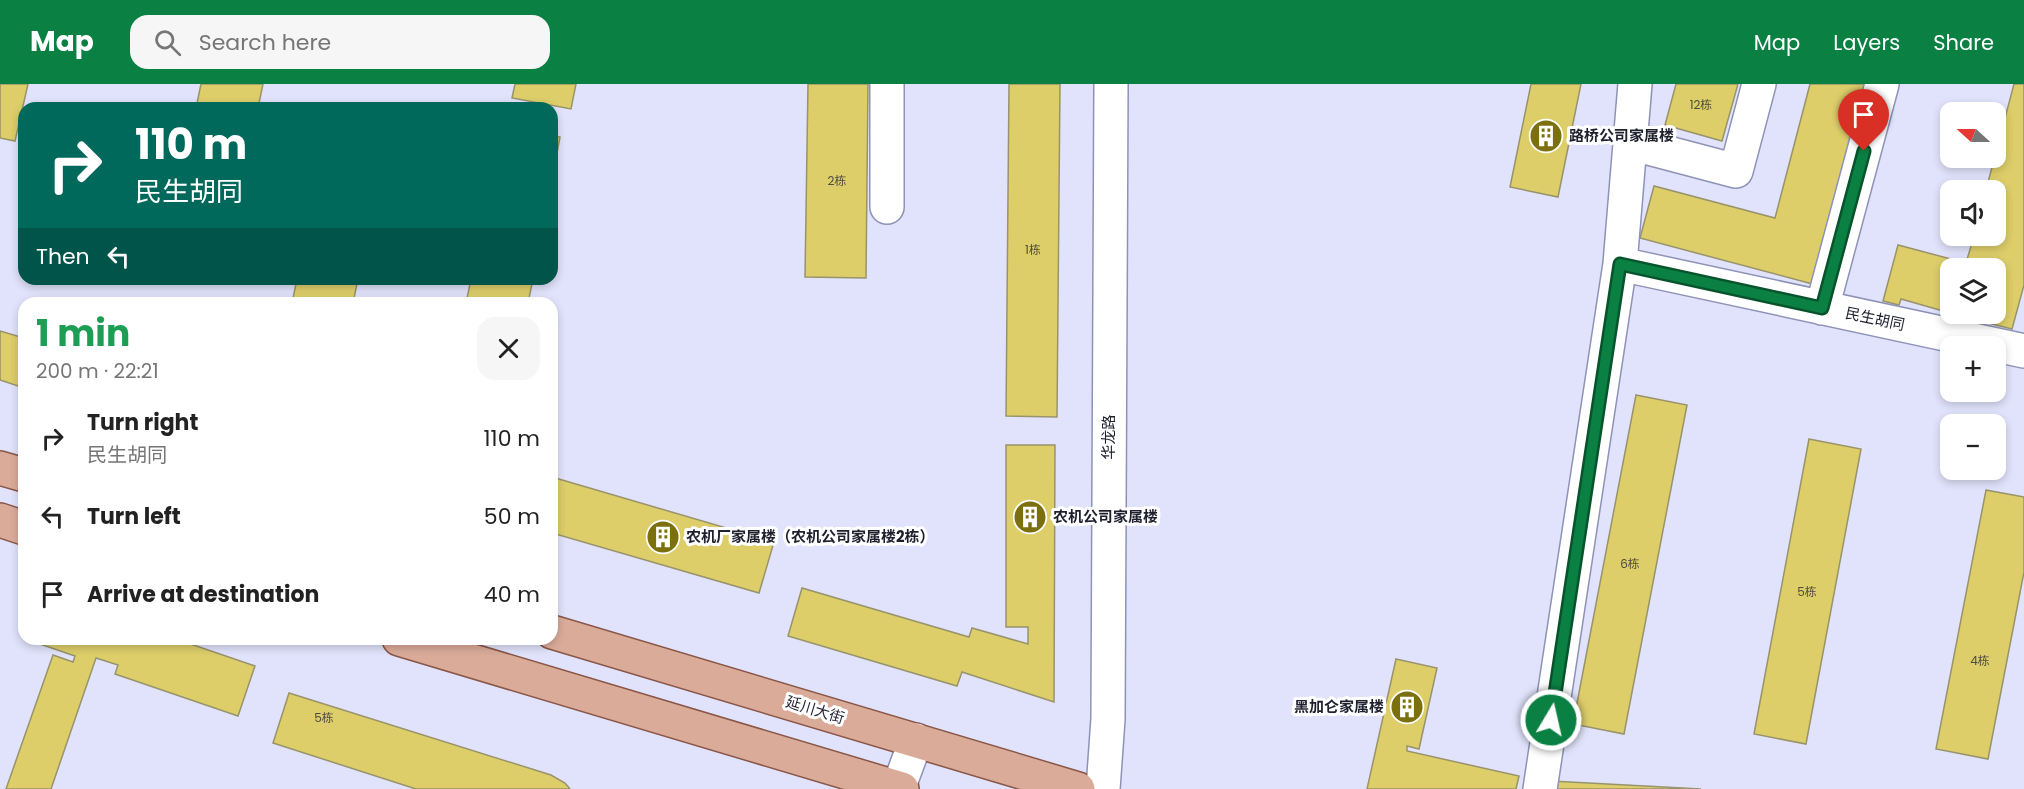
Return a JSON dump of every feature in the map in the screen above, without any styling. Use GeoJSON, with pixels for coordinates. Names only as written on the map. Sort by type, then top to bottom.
{"type":"FeatureCollection","features":[{"type":"Feature","properties":{"kind":"main road"},"geometry":{"type":"LineString","coordinates":[[0,468],[18,473]]}},
{"type":"Feature","properties":{"kind":"main road"},"geometry":{"type":"LineString","coordinates":[[0,520],[18,526]]}},
{"type":"Feature","properties":{"kind":"main road","name":"延川大街"},"geometry":{"type":"LineString","coordinates":[[558,634],[1078,789]]}},
{"type":"Feature","properties":{"kind":"main road"},"geometry":{"type":"LineString","coordinates":[[419,645],[900,789]]}},
{"type":"Feature","properties":{"kind":"street"},"geometry":{"type":"LineString","coordinates":[[887,84],[887,207]]}},
{"type":"Feature","properties":{"kind":"street","name":"华龙路"},"geometry":{"type":"LineString","coordinates":[[1103,789],[1108,719],[1111,84]]}},
{"type":"Feature","properties":{"kind":"street"},"geometry":{"type":"LineString","coordinates":[[1540,789],[1620,264],[1635,84]]}},
{"type":"Feature","properties":{"kind":"street"},"geometry":{"type":"LineString","coordinates":[[1630,143],[1736,171],[1759,84]]}},
{"type":"Feature","properties":{"kind":"street"},"geometry":{"type":"LineString","coordinates":[[1822,308],[1882,84]]}},
{"type":"Feature","properties":{"kind":"street","name":"民生胡同"},"geometry":{"type":"LineString","coordinates":[[1620,264],[2024,351]]}},
{"type":"Feature","properties":{"kind":"street"},"geometry":{"type":"LineString","coordinates":[[900,789],[916,740]]}},
{"type":"Feature","properties":{"kind":"building"},"geometry":{"type":"Polygon","coordinates":[[[0,84],[28,84],[24,102],[18,102],[18,128],[15,141],[0,138],[0,84]]]}},
{"type":"Feature","properties":{"kind":"building"},"geometry":{"type":"Polygon","coordinates":[[[201,84],[263,84],[259,102],[197,102],[201,84]]]}},
{"type":"Feature","properties":{"kind":"building"},"geometry":{"type":"Polygon","coordinates":[[[515,84],[576,84],[571,109],[558,107],[558,102],[533,102],[512,98],[515,84]]]}},
{"type":"Feature","properties":{"kind":"building"},"geometry":{"type":"Polygon","coordinates":[[[808,84],[868,84],[866,278],[805,277],[808,84]]]}},
{"type":"Feature","properties":{"kind":"building"},"geometry":{"type":"Polygon","coordinates":[[[1009,84],[1060,84],[1057,417],[1006,416],[1009,84]]]}},
{"type":"Feature","properties":{"kind":"building","name":"路桥公司家属楼"},"geometry":{"type":"Polygon","coordinates":[[[1531,84],[1581,84],[1558,197],[1510,187],[1531,84]]]}},
{"type":"Feature","properties":{"kind":"building"},"geometry":{"type":"Polygon","coordinates":[[[1676,84],[1738,84],[1722,141],[1665,125],[1676,84]]]}},
{"type":"Feature","properties":{"kind":"building"},"geometry":{"type":"Polygon","coordinates":[[[1810,84],[1874,84],[1820,286],[1640,238],[1654,186],[1775,218],[1810,84]]]}},
{"type":"Feature","properties":{"kind":"building"},"geometry":{"type":"Polygon","coordinates":[[[2014,84],[2024,84],[2024,285],[2012,329],[1992,324],[2006,324],[2006,258],[1967,258],[1971,246],[2006,246],[2006,180],[1989,180],[1992,168],[2006,168],[2006,114],[2014,84]]]}},
{"type":"Feature","properties":{"kind":"building"},"geometry":{"type":"Polygon","coordinates":[[[1898,245],[1947,258],[1940,258],[1940,310],[1901,299],[1899,305],[1883,301],[1898,245]]]}},
{"type":"Feature","properties":{"kind":"building"},"geometry":{"type":"Polygon","coordinates":[[[296,285],[357,285],[354,297],[293,297],[296,285]]]}},
{"type":"Feature","properties":{"kind":"building"},"geometry":{"type":"Polygon","coordinates":[[[470,285],[532,285],[529,297],[467,297],[470,285]]]}},
{"type":"Feature","properties":{"kind":"building"},"geometry":{"type":"Polygon","coordinates":[[[0,331],[18,336],[18,386],[0,380],[0,331]]]}},
{"type":"Feature","properties":{"kind":"building"},"geometry":{"type":"Polygon","coordinates":[[[1636,395],[1687,405],[1624,734],[1573,724],[1636,395]]]}},
{"type":"Feature","properties":{"kind":"building"},"geometry":{"type":"Polygon","coordinates":[[[1809,439],[1861,449],[1806,744],[1754,734],[1809,439]]]}},
{"type":"Feature","properties":{"kind":"building","name":"农机公司家属楼"},"geometry":{"type":"Polygon","coordinates":[[[1006,445],[1055,445],[1054,702],[962,672],[957,686],[788,636],[802,588],[969,637],[972,628],[1028,644],[1028,627],[1006,627],[1006,445]]]}},
{"type":"Feature","properties":{"kind":"building","name":"农机厂家属楼（农机公司家属楼2栋）"},"geometry":{"type":"Polygon","coordinates":[[[558,479],[774,542],[759,593],[558,535],[558,479]]]}},
{"type":"Feature","properties":{"kind":"building"},"geometry":{"type":"Polygon","coordinates":[[[1986,490],[2024,497],[2024,572],[1988,759],[1936,749],[1986,490]]]}},
{"type":"Feature","properties":{"kind":"building"},"geometry":{"type":"Polygon","coordinates":[[[43,645],[194,645],[255,666],[238,716],[115,674],[118,665],[96,658],[51,789],[6,789],[53,655],[73,662],[75,656],[43,645]]]}},
{"type":"Feature","properties":{"kind":"building","name":"黑加仑家属楼"},"geometry":{"type":"Polygon","coordinates":[[[1396,659],[1437,668],[1419,749],[1407,746],[1407,751],[1519,776],[1516,789],[1367,789],[1396,659]]]}},
{"type":"Feature","properties":{"kind":"building"},"geometry":{"type":"Polygon","coordinates":[[[289,693],[551,775],[565,783],[570,789],[416,789],[273,743],[289,693]]]}},
{"type":"Feature","properties":{"kind":"building"},"geometry":{"type":"Polygon","coordinates":[[[1551,781],[1701,789],[1551,789],[1551,781]]]}},
{"type":"Feature","properties":{"kind":"place","name":"路桥公司家属楼"},"geometry":{"type":"Point","coordinates":[1546,136]}},
{"type":"Feature","properties":{"kind":"place","name":"农机公司家属楼"},"geometry":{"type":"Point","coordinates":[1030,517]}},
{"type":"Feature","properties":{"kind":"place","name":"农机厂家属楼（农机公司家属楼2栋）"},"geometry":{"type":"Point","coordinates":[663,537]}},
{"type":"Feature","properties":{"kind":"place","name":"黑加仑家属楼"},"geometry":{"type":"Point","coordinates":[1407,707]}},
{"type":"Feature","properties":{"kind":"route"},"geometry":{"type":"LineString","coordinates":[[1551,720],[1620,264],[1822,308],[1864,151]]}}]}
